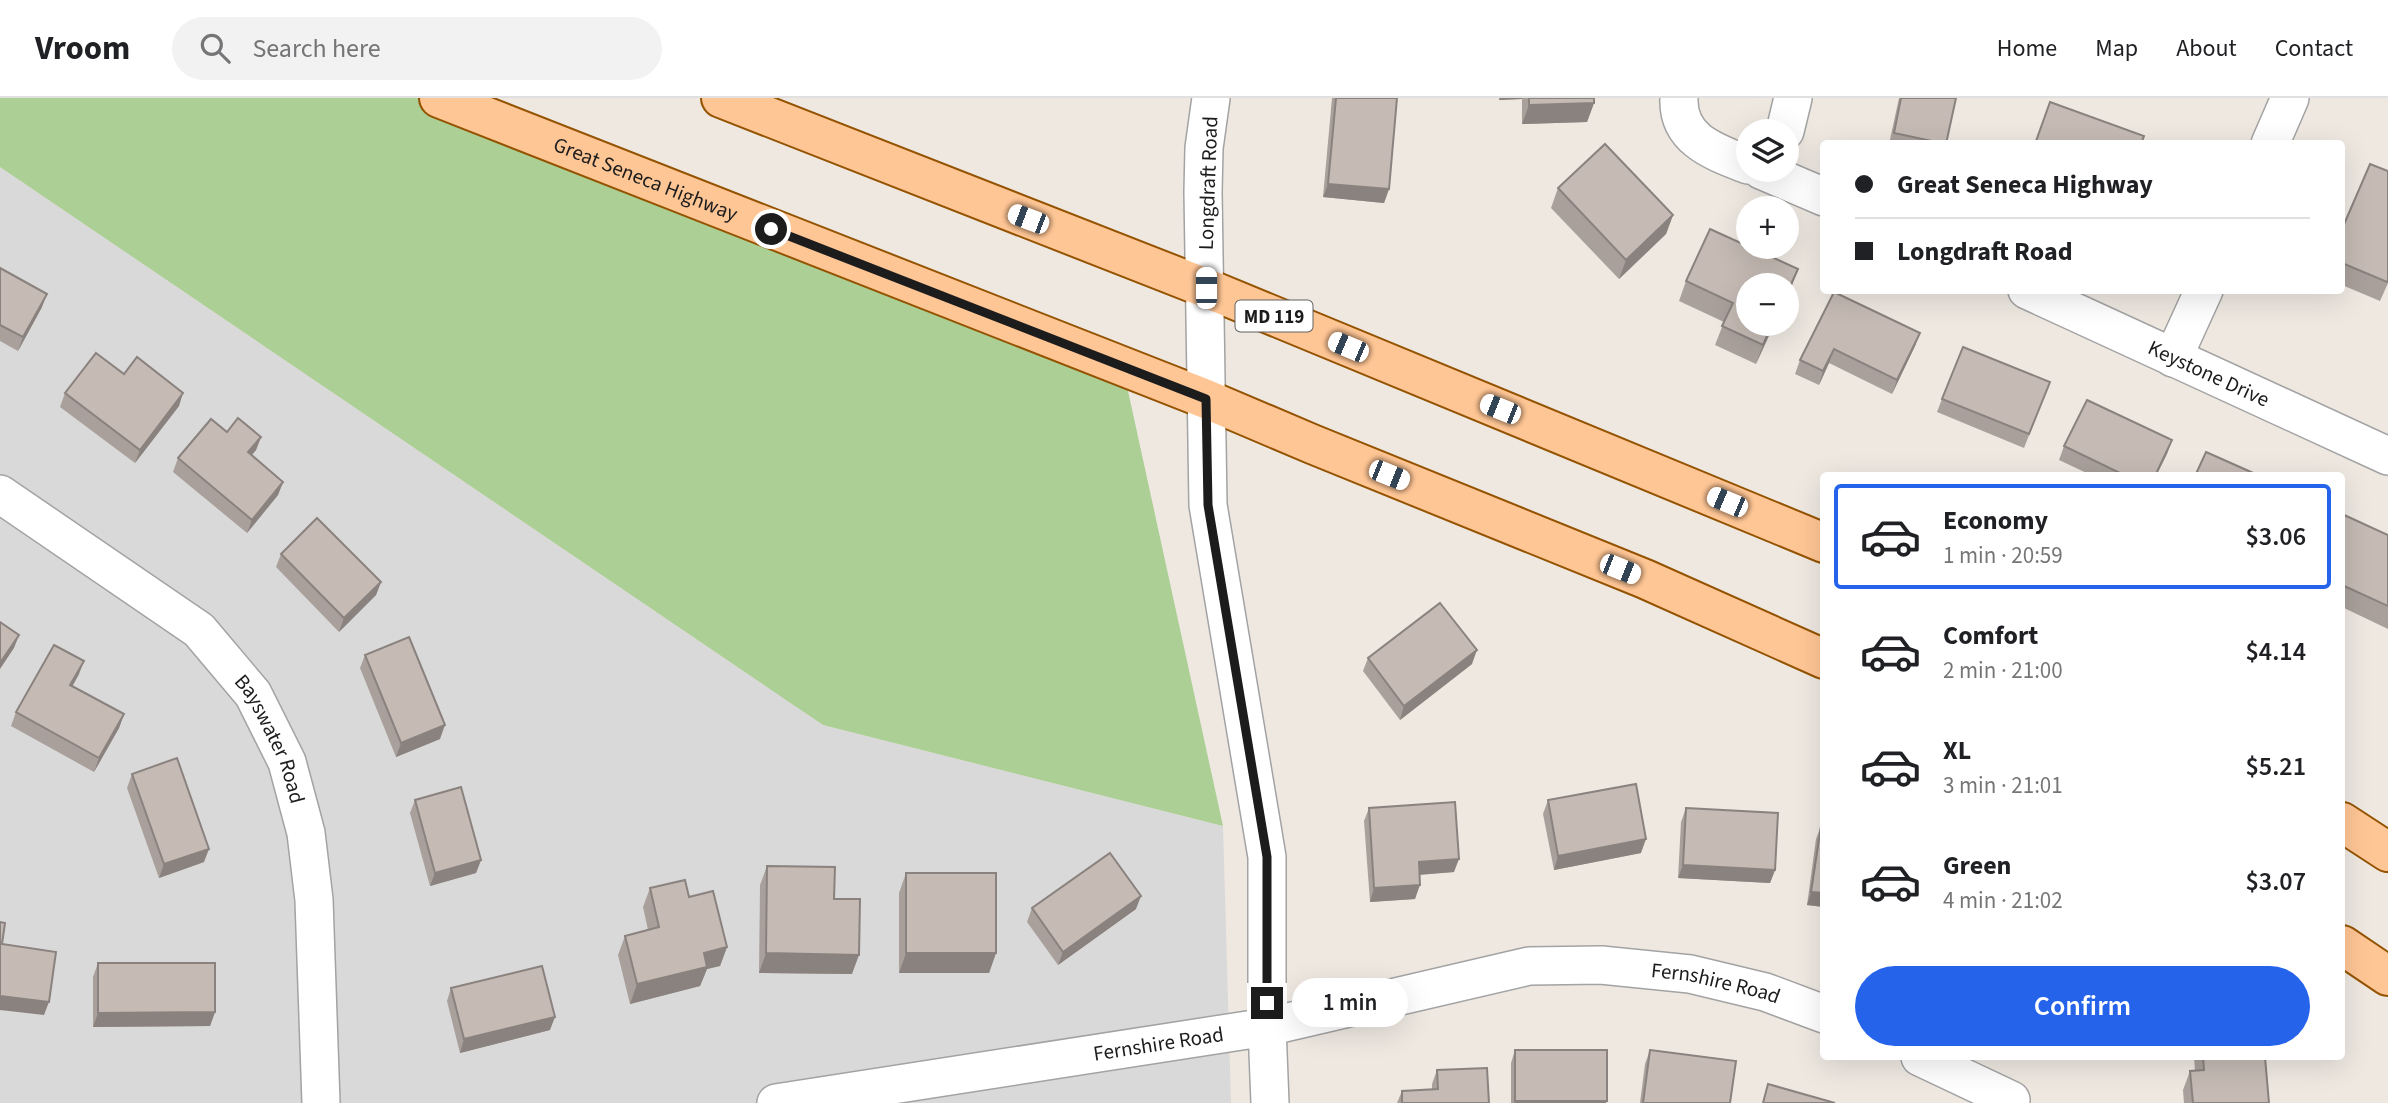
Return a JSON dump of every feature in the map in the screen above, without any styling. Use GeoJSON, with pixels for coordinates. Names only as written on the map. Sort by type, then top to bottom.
{"type":"FeatureCollection","features":[{"type":"Feature","properties":{"kind":"main road","name":"Great Seneca Highway"},"geometry":{"type":"LineString","coordinates":[[439,98],[1206,399],[1645,579],[1820,657]]}},
{"type":"Feature","properties":{"kind":"main road","name":"MD 119"},"geometry":{"type":"LineString","coordinates":[[721,98],[1206,288],[1820,541]]}},
{"type":"Feature","properties":{"kind":"main road"},"geometry":{"type":"LineString","coordinates":[[2345,824],[2388,852]]}},
{"type":"Feature","properties":{"kind":"main road"},"geometry":{"type":"LineString","coordinates":[[2345,947],[2388,976]]}},
{"type":"Feature","properties":{"kind":"street","name":"Longdraft Road"},"geometry":{"type":"LineString","coordinates":[[1211,98],[1203,192],[1208,505],[1267,857],[1270,1103]]}},
{"type":"Feature","properties":{"kind":"street"},"geometry":{"type":"LineString","coordinates":[[1679,98],[1679,112],[1685,128],[1710,150],[1736,160]]}},
{"type":"Feature","properties":{"kind":"street"},"geometry":{"type":"LineString","coordinates":[[1788,119],[1793,98]]}},
{"type":"Feature","properties":{"kind":"street"},"geometry":{"type":"LineString","coordinates":[[2272,140],[2290,98]]}},
{"type":"Feature","properties":{"kind":"street"},"geometry":{"type":"LineString","coordinates":[[1795,182],[1820,195]]}},
{"type":"Feature","properties":{"kind":"street","name":"Keystone Drive"},"geometry":{"type":"LineString","coordinates":[[2036,294],[2388,456]]}},
{"type":"Feature","properties":{"kind":"street"},"geometry":{"type":"LineString","coordinates":[[2174,358],[2202,294]]}},
{"type":"Feature","properties":{"kind":"street","name":"Bayswater Road"},"geometry":{"type":"LineString","coordinates":[[0,494],[199,630],[253,694],[287,762],[306,833],[314,900],[321,1103]]}},
{"type":"Feature","properties":{"kind":"street","name":"Fernshire Road"},"geometry":{"type":"LineString","coordinates":[[776,1103],[1267,1027],[1529,966],[1601,965],[1690,974],[1765,992],[1820,1013]]}},
{"type":"Feature","properties":{"kind":"street"},"geometry":{"type":"LineString","coordinates":[[1926,1060],[2011,1100]]}},
{"type":"Feature","properties":{"kind":"shaded area"},"geometry":{"type":"Polygon","coordinates":[[[0,167],[823,725],[1223,826],[1231,1103],[0,1103],[0,167]]]}},
{"type":"Feature","properties":{"kind":"green space"},"geometry":{"type":"Polygon","coordinates":[[[0,98],[441,98],[1123,368],[1223,826],[823,725],[0,167],[0,98]]]}},
{"type":"Feature","properties":{"kind":"building"},"geometry":{"type":"Polygon","coordinates":[[[1336,98],[1397,98],[1389,189],[1328,184],[1336,98]]]}},
{"type":"Feature","properties":{"kind":"building"},"geometry":{"type":"Polygon","coordinates":[[[1529,98],[1594,98],[1594,103],[1529,105],[1529,98]]]}},
{"type":"Feature","properties":{"kind":"building"},"geometry":{"type":"Polygon","coordinates":[[[1901,98],[1956,98],[1947,140],[1927,140],[1894,133],[1901,98]]]}},
{"type":"Feature","properties":{"kind":"building"},"geometry":{"type":"Polygon","coordinates":[[[2050,102],[2144,136],[2142,140],[2036,140],[2050,102]]]}},
{"type":"Feature","properties":{"kind":"building"},"geometry":{"type":"Polygon","coordinates":[[[1605,144],[1673,215],[1626,260],[1558,188],[1605,144]]]}},
{"type":"Feature","properties":{"kind":"building"},"geometry":{"type":"Polygon","coordinates":[[[2370,164],[2388,171],[2387,282],[2345,264],[2345,222],[2370,164]]]}},
{"type":"Feature","properties":{"kind":"building"},"geometry":{"type":"Polygon","coordinates":[[[1710,229],[1736,241],[1736,259],[1776,259],[1798,269],[1796,273],[1736,273],[1736,332],[1722,326],[1733,303],[1686,281],[1710,229]]]}},
{"type":"Feature","properties":{"kind":"building"},"geometry":{"type":"Polygon","coordinates":[[[0,268],[47,294],[23,337],[0,325],[0,268]]]}},
{"type":"Feature","properties":{"kind":"building"},"geometry":{"type":"Polygon","coordinates":[[[1833,294],[1838,294],[1920,333],[1897,380],[1834,349],[1823,371],[1800,360],[1833,294]]]}},
{"type":"Feature","properties":{"kind":"building"},"geometry":{"type":"Polygon","coordinates":[[[1744,336],[1767,336],[1763,345],[1744,336]]]}},
{"type":"Feature","properties":{"kind":"building"},"geometry":{"type":"Polygon","coordinates":[[[1963,347],[2050,382],[2029,434],[1942,399],[1963,347]]]}},
{"type":"Feature","properties":{"kind":"building"},"geometry":{"type":"Polygon","coordinates":[[[96,353],[124,374],[137,357],[183,393],[140,450],[65,393],[96,353]]]}},
{"type":"Feature","properties":{"kind":"building"},"geometry":{"type":"Polygon","coordinates":[[[2087,400],[2172,440],[2157,472],[2118,472],[2064,446],[2087,400]]]}},
{"type":"Feature","properties":{"kind":"building"},"geometry":{"type":"Polygon","coordinates":[[[238,418],[261,437],[248,452],[283,482],[252,520],[178,458],[211,419],[227,432],[238,418]]]}},
{"type":"Feature","properties":{"kind":"building"},"geometry":{"type":"Polygon","coordinates":[[[2206,452],[2251,472],[2197,472],[2206,452]]]}},
{"type":"Feature","properties":{"kind":"building"},"geometry":{"type":"Polygon","coordinates":[[[2345,515],[2388,535],[2388,606],[2345,586],[2345,515]]]}},
{"type":"Feature","properties":{"kind":"building"},"geometry":{"type":"Polygon","coordinates":[[[317,518],[381,582],[344,618],[281,554],[317,518]]]}},
{"type":"Feature","properties":{"kind":"building"},"geometry":{"type":"Polygon","coordinates":[[[1440,603],[1477,650],[1404,706],[1368,658],[1440,603]]]}},
{"type":"Feature","properties":{"kind":"building"},"geometry":{"type":"Polygon","coordinates":[[[0,622],[19,635],[0,663],[0,622]]]}},
{"type":"Feature","properties":{"kind":"building"},"geometry":{"type":"Polygon","coordinates":[[[409,637],[445,725],[401,743],[365,655],[409,637]]]}},
{"type":"Feature","properties":{"kind":"building"},"geometry":{"type":"Polygon","coordinates":[[[54,645],[84,661],[70,685],[124,714],[99,758],[16,712],[54,645]]]}},
{"type":"Feature","properties":{"kind":"building"},"geometry":{"type":"Polygon","coordinates":[[[177,758],[209,849],[164,864],[132,774],[177,758]]]}},
{"type":"Feature","properties":{"kind":"building"},"geometry":{"type":"Polygon","coordinates":[[[1636,784],[1646,839],[1558,856],[1548,800],[1636,784]]]}},
{"type":"Feature","properties":{"kind":"building"},"geometry":{"type":"Polygon","coordinates":[[[461,787],[481,860],[435,873],[415,800],[461,787]]]}},
{"type":"Feature","properties":{"kind":"building"},"geometry":{"type":"Polygon","coordinates":[[[1455,802],[1459,859],[1419,862],[1420,885],[1374,888],[1369,808],[1455,802]]]}},
{"type":"Feature","properties":{"kind":"building"},"geometry":{"type":"Polygon","coordinates":[[[1686,808],[1778,813],[1775,870],[1683,865],[1686,808]]]}},
{"type":"Feature","properties":{"kind":"building"},"geometry":{"type":"Polygon","coordinates":[[[1820,833],[1820,893],[1811,892],[1820,833]]]}},
{"type":"Feature","properties":{"kind":"building"},"geometry":{"type":"Polygon","coordinates":[[[1110,853],[1141,896],[1063,952],[1032,908],[1110,853]]]}},
{"type":"Feature","properties":{"kind":"building"},"geometry":{"type":"Polygon","coordinates":[[[767,866],[835,867],[834,899],[860,899],[859,955],[766,953],[767,866]]]}},
{"type":"Feature","properties":{"kind":"building"},"geometry":{"type":"Polygon","coordinates":[[[906,873],[996,873],[996,953],[906,953],[906,873]]]}},
{"type":"Feature","properties":{"kind":"building"},"geometry":{"type":"Polygon","coordinates":[[[685,880],[689,897],[713,891],[727,947],[704,953],[707,967],[637,984],[625,936],[659,927],[650,888],[685,880]]]}},
{"type":"Feature","properties":{"kind":"building"},"geometry":{"type":"Polygon","coordinates":[[[0,922],[5,923],[2,944],[56,952],[49,1002],[0,996],[0,922]]]}},
{"type":"Feature","properties":{"kind":"building"},"geometry":{"type":"Polygon","coordinates":[[[98,963],[215,963],[215,1012],[98,1013],[98,963]]]}},
{"type":"Feature","properties":{"kind":"building"},"geometry":{"type":"Polygon","coordinates":[[[542,966],[555,1017],[464,1039],[451,988],[542,966]]]}},
{"type":"Feature","properties":{"kind":"building"},"geometry":{"type":"Polygon","coordinates":[[[1515,1050],[1607,1050],[1607,1101],[1515,1101],[1515,1050]]]}},
{"type":"Feature","properties":{"kind":"building"},"geometry":{"type":"Polygon","coordinates":[[[1650,1050],[1736,1061],[1730,1103],[1643,1103],[1650,1050]]]}},
{"type":"Feature","properties":{"kind":"building"},"geometry":{"type":"Polygon","coordinates":[[[2203,1060],[2265,1060],[2269,1103],[2193,1103],[2190,1071],[2204,1070],[2203,1060]]]}},
{"type":"Feature","properties":{"kind":"building"},"geometry":{"type":"Polygon","coordinates":[[[1487,1068],[1489,1103],[1402,1103],[1402,1091],[1438,1089],[1437,1070],[1487,1068]]]}},
{"type":"Feature","properties":{"kind":"building"},"geometry":{"type":"Polygon","coordinates":[[[1768,1084],[1835,1103],[1763,1103],[1768,1084]]]}},
{"type":"Feature","properties":{"kind":"route"},"geometry":{"type":"LineString","coordinates":[[771,229],[1206,399],[1208,505],[1267,857],[1267,1003]]}}]}
